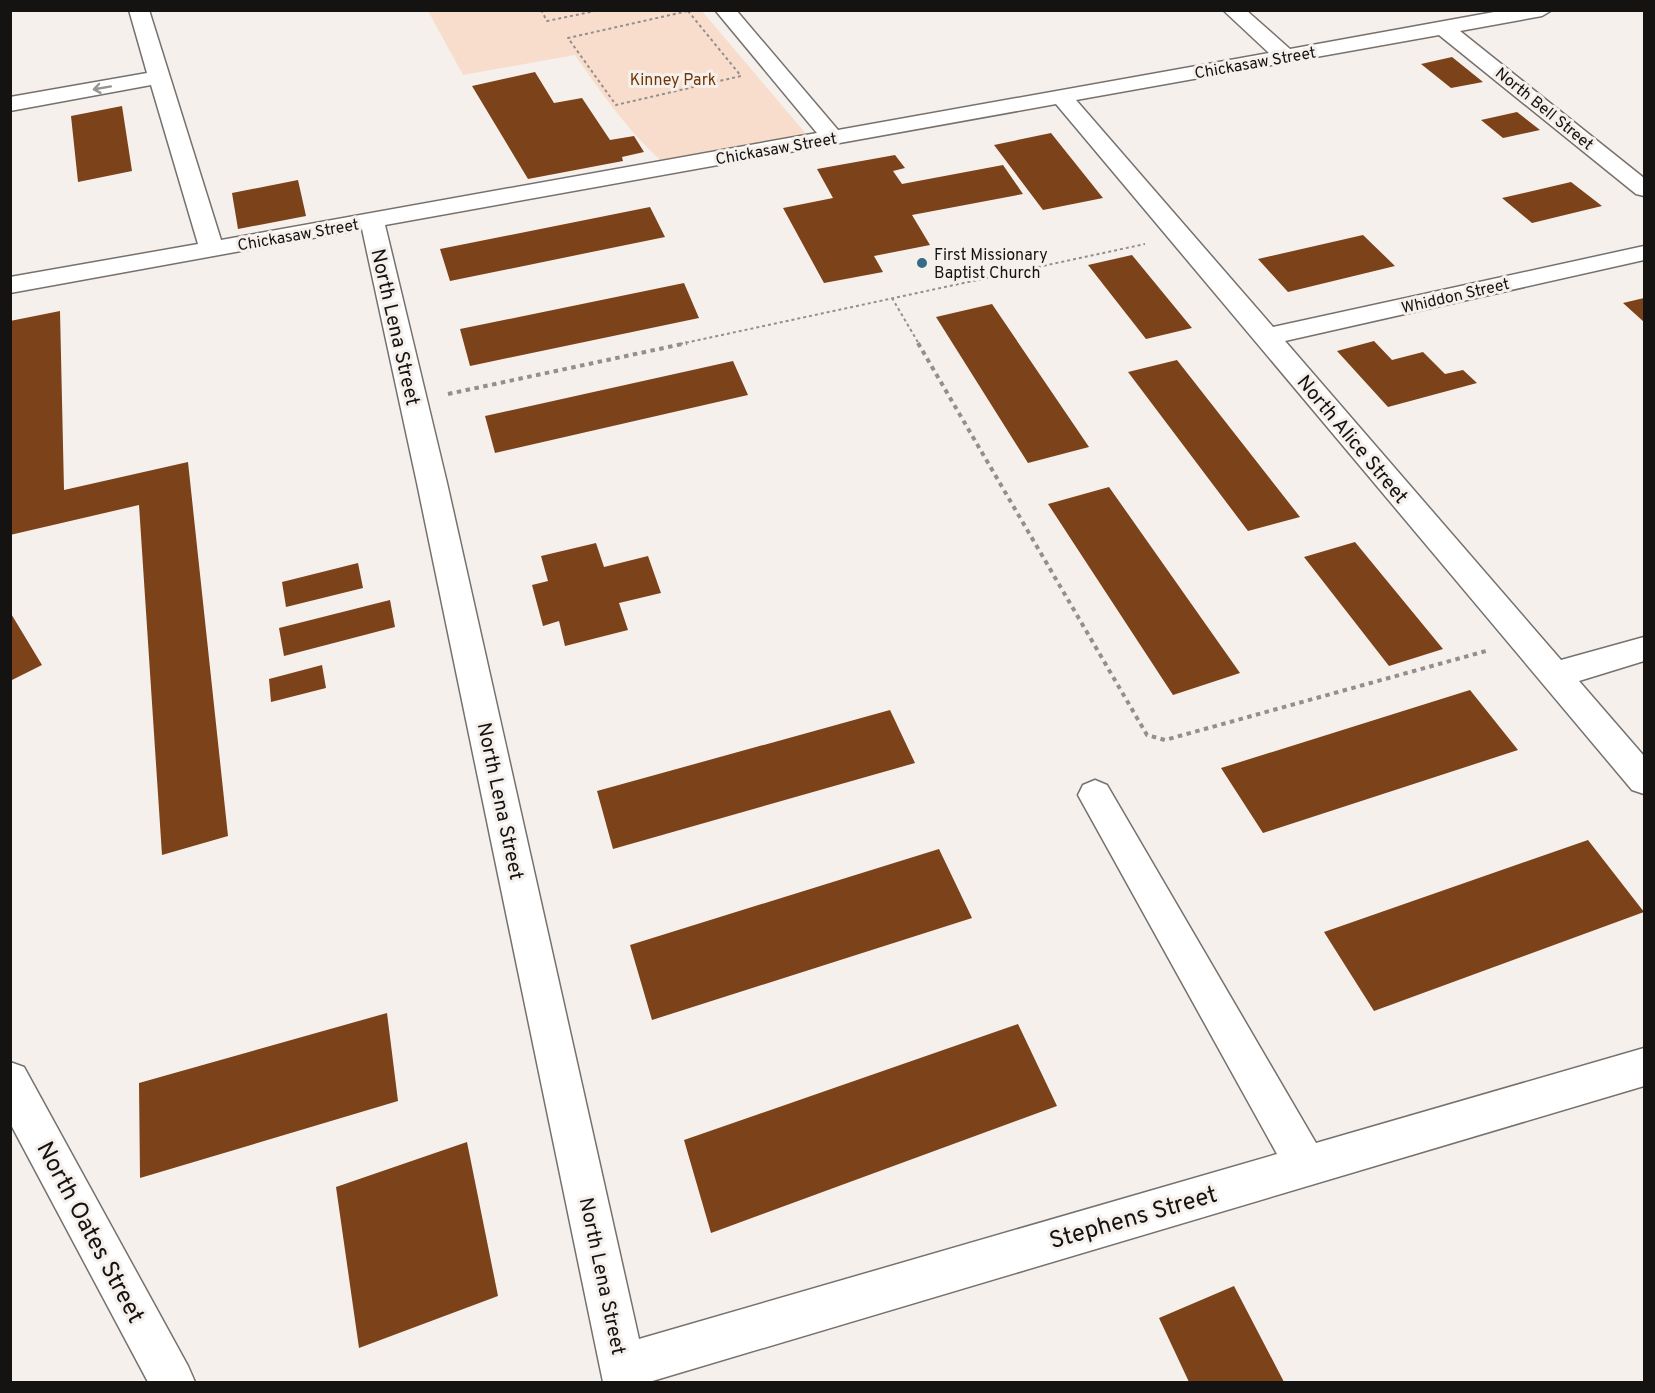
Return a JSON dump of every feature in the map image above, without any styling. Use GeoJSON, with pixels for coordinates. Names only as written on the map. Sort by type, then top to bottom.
{"type":"FeatureCollection","features":[{"type":"Feature","properties":{"kind":"street"},"geometry":{"type":"LineString","coordinates":[[139,10],[212,249]]}},
{"type":"Feature","properties":{"kind":"street"},"geometry":{"type":"LineString","coordinates":[[725,10],[833,138]]}},
{"type":"Feature","properties":{"kind":"street"},"geometry":{"type":"LineString","coordinates":[[1233,10],[1287,57]]}},
{"type":"Feature","properties":{"kind":"street","name":"Chickasaw Street"},"geometry":{"type":"LineString","coordinates":[[10,285],[1542,10]]}},
{"type":"Feature","properties":{"kind":"street","name":"North Bell Street"},"geometry":{"type":"LineString","coordinates":[[1444,28],[1644,189]]}},
{"type":"Feature","properties":{"kind":"street"},"geometry":{"type":"LineString","coordinates":[[10,104],[159,77]]}},
{"type":"Feature","properties":{"kind":"street","name":"North Alice Street"},"geometry":{"type":"LineString","coordinates":[[1062,97],[1644,780]]}},
{"type":"Feature","properties":{"kind":"street","name":"North Lena Street"},"geometry":{"type":"LineString","coordinates":[[372,221],[624,1375]]}},
{"type":"Feature","properties":{"kind":"street","name":"Whiddon Street"},"geometry":{"type":"LineString","coordinates":[[1266,337],[1644,253]]}},
{"type":"Feature","properties":{"kind":"street"},"geometry":{"type":"LineString","coordinates":[[1554,675],[1644,649]]}},
{"type":"Feature","properties":{"kind":"street"},"geometry":{"type":"LineString","coordinates":[[1095,795],[1305,1166]]}},
{"type":"Feature","properties":{"kind":"street","name":"Stephens Street"},"geometry":{"type":"LineString","coordinates":[[624,1375],[1305,1166],[1644,1067]]}},
{"type":"Feature","properties":{"kind":"street","name":"North Oates Street"},"geometry":{"type":"LineString","coordinates":[[10,1081],[172,1383]]}},
{"type":"Feature","properties":{"kind":"path"},"geometry":{"type":"LineString","coordinates":[[541,10],[547,21],[600,10]]}},
{"type":"Feature","properties":{"kind":"path"},"geometry":{"type":"LineString","coordinates":[[687,11],[741,76],[616,105],[568,38],[644,21],[687,11]]}},
{"type":"Feature","properties":{"kind":"path"},"geometry":{"type":"LineString","coordinates":[[413,401],[1181,237]]}},
{"type":"Feature","properties":{"kind":"path"},"geometry":{"type":"LineString","coordinates":[[892,298],[1147,735],[1165,740],[1525,641]]}},
{"type":"Feature","properties":{"kind":"green space","name":"Kinney Park"},"geometry":{"type":"Polygon","coordinates":[[[428,11],[702,11],[807,135],[660,160],[614,110],[575,55],[463,75],[428,11]]]}},
{"type":"Feature","properties":{"kind":"building"},"geometry":{"type":"Polygon","coordinates":[[[1452,57],[1483,82],[1451,88],[1421,64],[1452,57]]]}},
{"type":"Feature","properties":{"kind":"building"},"geometry":{"type":"Polygon","coordinates":[[[535,72],[554,103],[582,98],[610,140],[634,136],[644,152],[622,157],[623,161],[528,179],[472,86],[535,72]]]}},
{"type":"Feature","properties":{"kind":"building"},"geometry":{"type":"Polygon","coordinates":[[[122,106],[132,171],[78,182],[71,116],[122,106]]]}},
{"type":"Feature","properties":{"kind":"building"},"geometry":{"type":"Polygon","coordinates":[[[1517,112],[1540,130],[1503,138],[1481,120],[1517,112]]]}},
{"type":"Feature","properties":{"kind":"building"},"geometry":{"type":"Polygon","coordinates":[[[1051,133],[1103,198],[1043,210],[994,145],[1051,133]]]}},
{"type":"Feature","properties":{"kind":"building"},"geometry":{"type":"Polygon","coordinates":[[[895,155],[905,168],[893,171],[902,184],[1003,165],[1023,194],[912,215],[930,245],[874,256],[883,272],[824,283],[783,208],[833,198],[817,169],[895,155]]]}},
{"type":"Feature","properties":{"kind":"building"},"geometry":{"type":"Polygon","coordinates":[[[298,180],[306,216],[238,229],[232,193],[298,180]]]}},
{"type":"Feature","properties":{"kind":"building"},"geometry":{"type":"Polygon","coordinates":[[[1571,182],[1602,206],[1532,223],[1502,198],[1571,182]]]}},
{"type":"Feature","properties":{"kind":"building"},"geometry":{"type":"Polygon","coordinates":[[[650,207],[665,237],[450,281],[440,249],[650,207]]]}},
{"type":"Feature","properties":{"kind":"building"},"geometry":{"type":"Polygon","coordinates":[[[1363,235],[1395,266],[1288,292],[1258,259],[1363,235]]]}},
{"type":"Feature","properties":{"kind":"building"},"geometry":{"type":"Polygon","coordinates":[[[1132,255],[1192,328],[1146,339],[1088,265],[1132,255]]]}},
{"type":"Feature","properties":{"kind":"building"},"geometry":{"type":"Polygon","coordinates":[[[684,283],[699,318],[470,366],[460,329],[684,283]]]}},
{"type":"Feature","properties":{"kind":"building"},"geometry":{"type":"Polygon","coordinates":[[[1644,298],[1644,322],[1623,303],[1644,298]]]}},
{"type":"Feature","properties":{"kind":"building"},"geometry":{"type":"Polygon","coordinates":[[[992,304],[1089,447],[1028,463],[936,317],[992,304]]]}},
{"type":"Feature","properties":{"kind":"building"},"geometry":{"type":"Polygon","coordinates":[[[60,311],[64,490],[188,462],[228,836],[162,855],[139,505],[10,535],[10,321],[60,311]]]}},
{"type":"Feature","properties":{"kind":"building"},"geometry":{"type":"Polygon","coordinates":[[[1374,341],[1392,360],[1423,352],[1445,374],[1463,370],[1477,383],[1388,407],[1337,351],[1374,341]]]}},
{"type":"Feature","properties":{"kind":"building"},"geometry":{"type":"Polygon","coordinates":[[[1177,360],[1300,517],[1248,531],[1128,372],[1177,360]]]}},
{"type":"Feature","properties":{"kind":"building"},"geometry":{"type":"Polygon","coordinates":[[[733,361],[748,395],[495,453],[485,416],[733,361]]]}},
{"type":"Feature","properties":{"kind":"building"},"geometry":{"type":"Polygon","coordinates":[[[1109,487],[1240,673],[1173,695],[1048,504],[1109,487]]]}},
{"type":"Feature","properties":{"kind":"building"},"geometry":{"type":"Polygon","coordinates":[[[1355,542],[1443,649],[1389,666],[1304,557],[1355,542]]]}},
{"type":"Feature","properties":{"kind":"building"},"geometry":{"type":"Polygon","coordinates":[[[596,543],[604,567],[648,556],[661,593],[619,603],[628,630],[565,646],[559,621],[543,626],[532,585],[548,581],[541,556],[596,543]]]}},
{"type":"Feature","properties":{"kind":"building"},"geometry":{"type":"Polygon","coordinates":[[[358,563],[363,588],[286,607],[282,582],[358,563]]]}},
{"type":"Feature","properties":{"kind":"building"},"geometry":{"type":"Polygon","coordinates":[[[390,600],[395,627],[284,656],[279,628],[390,600]]]}},
{"type":"Feature","properties":{"kind":"building"},"geometry":{"type":"Polygon","coordinates":[[[10,612],[42,665],[10,681],[10,612]]]}},
{"type":"Feature","properties":{"kind":"building"},"geometry":{"type":"Polygon","coordinates":[[[322,665],[326,688],[271,702],[269,679],[322,665]]]}},
{"type":"Feature","properties":{"kind":"building"},"geometry":{"type":"Polygon","coordinates":[[[1470,690],[1518,750],[1263,833],[1221,768],[1470,690]]]}},
{"type":"Feature","properties":{"kind":"building"},"geometry":{"type":"Polygon","coordinates":[[[890,710],[915,763],[613,849],[597,791],[890,710]]]}},
{"type":"Feature","properties":{"kind":"building"},"geometry":{"type":"Polygon","coordinates":[[[1588,840],[1644,912],[1374,1011],[1324,932],[1588,840]]]}},
{"type":"Feature","properties":{"kind":"building"},"geometry":{"type":"Polygon","coordinates":[[[939,849],[972,918],[652,1020],[630,945],[939,849]]]}},
{"type":"Feature","properties":{"kind":"building"},"geometry":{"type":"Polygon","coordinates":[[[387,1013],[398,1101],[140,1178],[139,1083],[387,1013]]]}},
{"type":"Feature","properties":{"kind":"building"},"geometry":{"type":"Polygon","coordinates":[[[1018,1024],[1057,1106],[711,1233],[684,1140],[1018,1024]]]}},
{"type":"Feature","properties":{"kind":"building"},"geometry":{"type":"Polygon","coordinates":[[[467,1142],[498,1296],[359,1348],[336,1187],[467,1142]]]}},
{"type":"Feature","properties":{"kind":"building"},"geometry":{"type":"Polygon","coordinates":[[[1234,1286],[1284,1382],[1189,1382],[1159,1318],[1234,1286]]]}},
{"type":"Feature","properties":{"kind":"place","name":"First Missionary Baptist Church"},"geometry":{"type":"Point","coordinates":[922,263]}}]}
